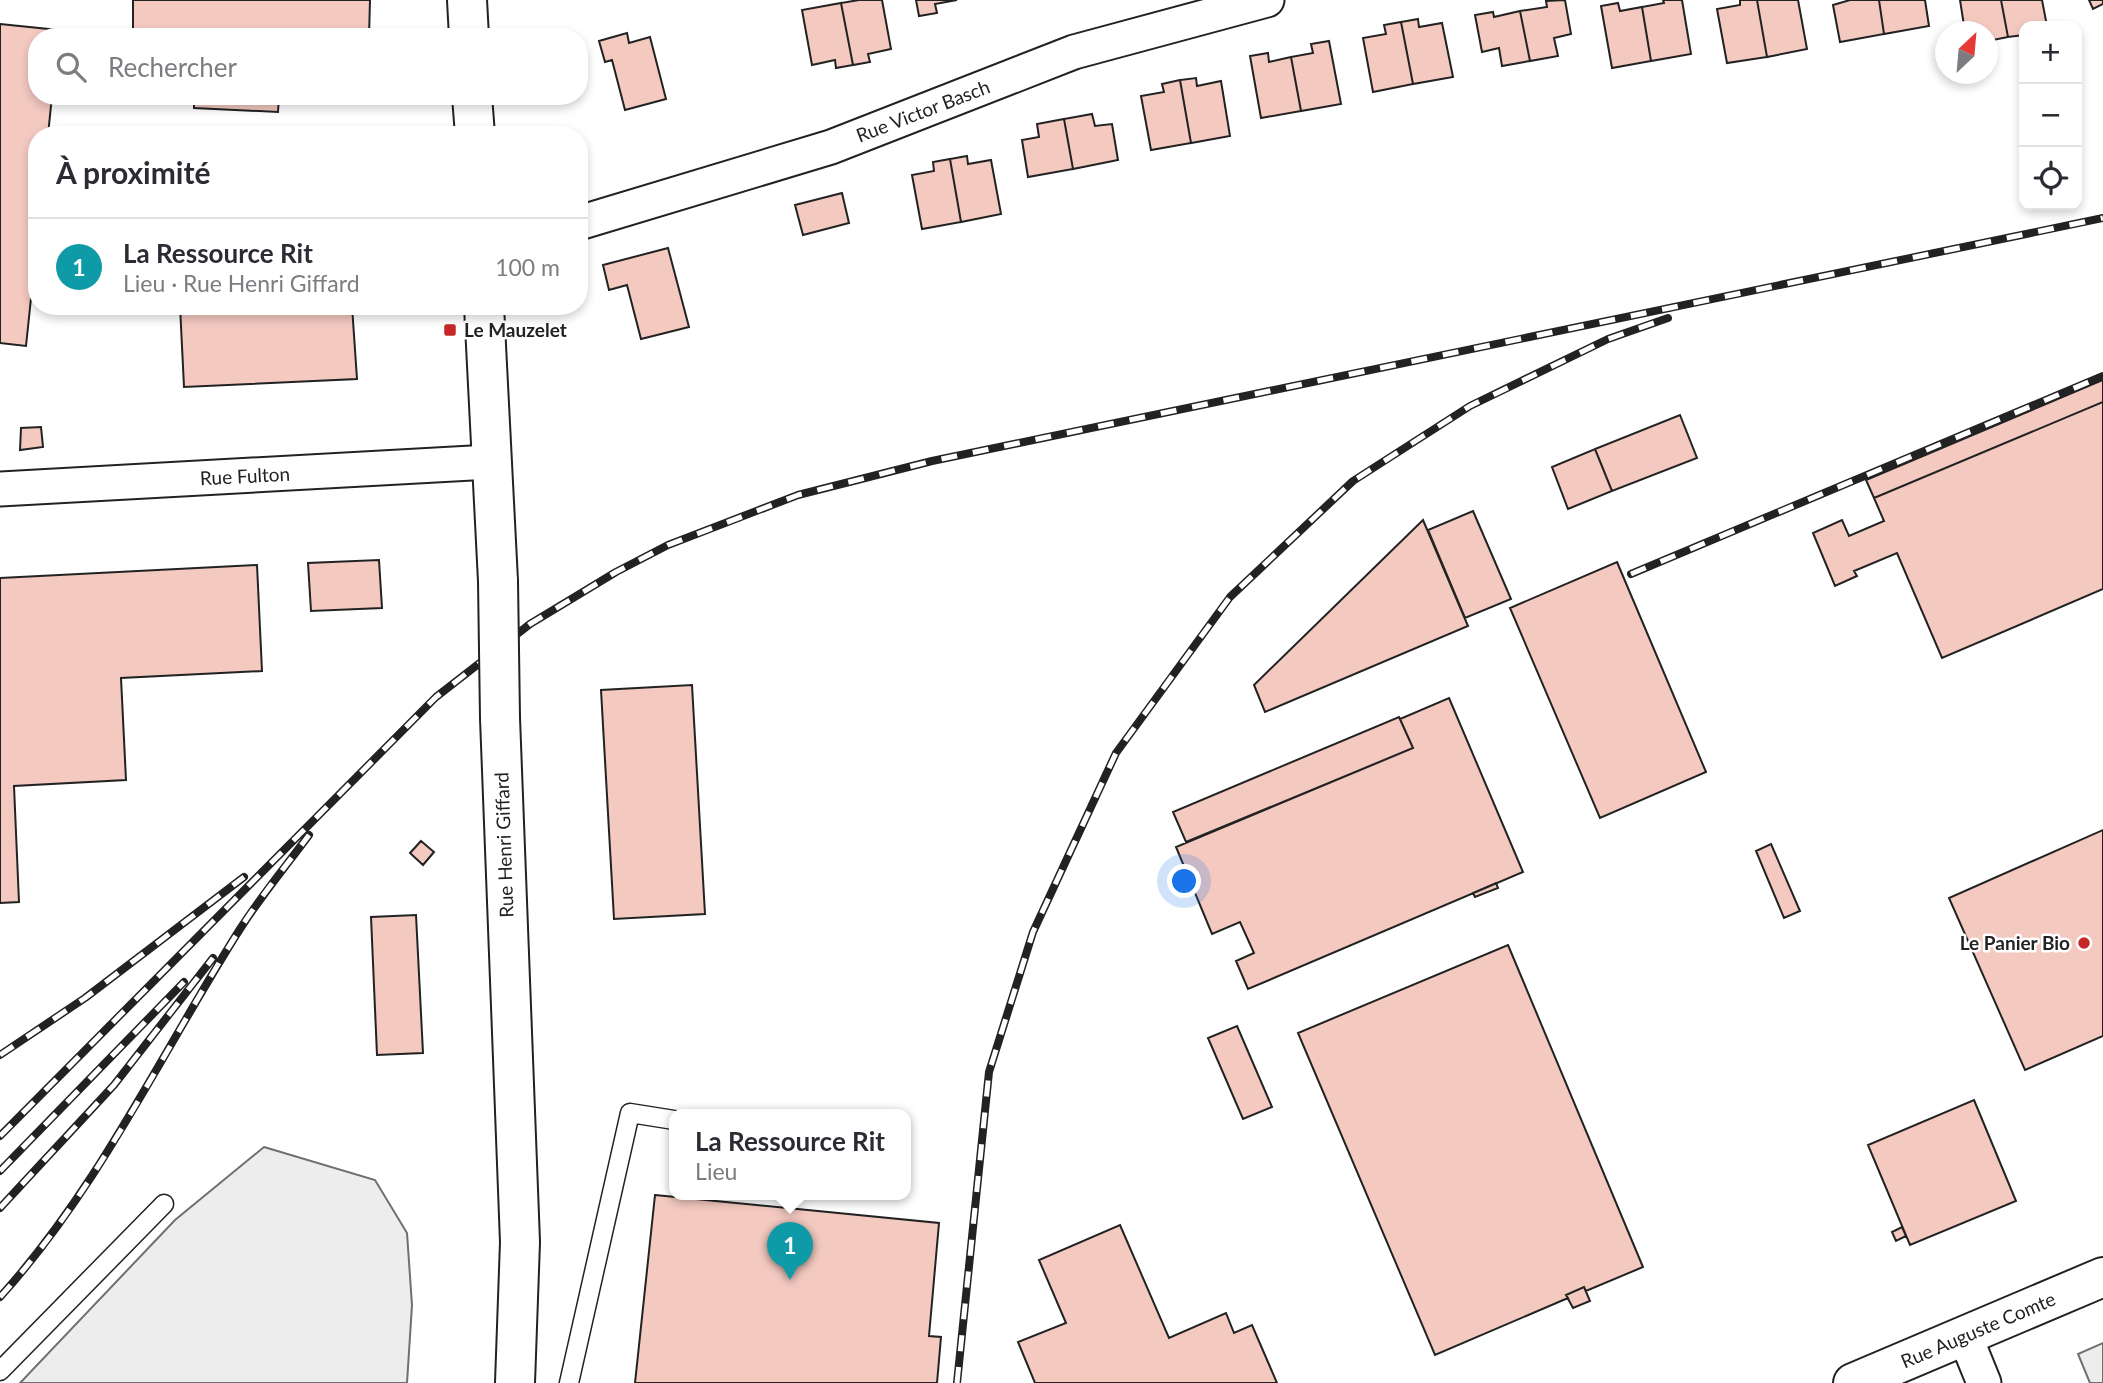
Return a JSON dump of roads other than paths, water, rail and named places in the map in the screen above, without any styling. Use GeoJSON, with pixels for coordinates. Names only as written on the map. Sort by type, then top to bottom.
{"type":"FeatureCollection","features":[{"type":"Feature","properties":{"kind":"street"},"geometry":{"type":"LineString","coordinates":[[467,0],[469,28]]}},
{"type":"Feature","properties":{"kind":"street","name":"Rue Victor Basch"},"geometry":{"type":"LineString","coordinates":[[588,220],[831,147],[1074,52],[1267,0]]}},
{"type":"Feature","properties":{"kind":"street"},"geometry":{"type":"LineString","coordinates":[[473,105],[474,126]]}},
{"type":"Feature","properties":{"kind":"street","name":"Rue Henri Giffard"},"geometry":{"type":"LineString","coordinates":[[484,315],[498,581],[500,718],[520,1242],[513,1380]]}},
{"type":"Feature","properties":{"kind":"street","name":"Rue Fulton"},"geometry":{"type":"LineString","coordinates":[[0,489],[490,462]]}},
{"type":"Feature","properties":{"kind":"street","name":"Rue Auguste Comte"},"geometry":{"type":"LineString","coordinates":[[1853,1383],[2103,1277]]}},
{"type":"Feature","properties":{"kind":"street"},"geometry":{"type":"LineString","coordinates":[[1965,1336],[1983,1383]]}},
{"type":"Feature","properties":{"kind":"lane"},"geometry":{"type":"LineString","coordinates":[[569,1383],[629,1113],[669,1119]]}},
{"type":"Feature","properties":{"kind":"lane"},"geometry":{"type":"LineString","coordinates":[[0,1371],[164,1204]]}},
{"type":"Feature","properties":{"kind":"railway"},"geometry":{"type":"LineString","coordinates":[[0,1136],[436,697],[530,624],[616,572],[668,545],[798,495],[932,461],[2103,218]]}},
{"type":"Feature","properties":{"kind":"railway"},"geometry":{"type":"LineString","coordinates":[[957,1383],[989,1072],[1033,932],[1116,753],[1230,597],[1353,481],[1470,406],[1608,339],[1668,318]]}},
{"type":"Feature","properties":{"kind":"railway"},"geometry":{"type":"LineString","coordinates":[[1631,574],[2103,376]]}},
{"type":"Feature","properties":{"kind":"railway"},"geometry":{"type":"LineString","coordinates":[[0,1297],[36,1255],[99,1165],[240,929],[309,835]]}},
{"type":"Feature","properties":{"kind":"railway"},"geometry":{"type":"LineString","coordinates":[[0,1055],[85,998],[244,877]]}},
{"type":"Feature","properties":{"kind":"railway"},"geometry":{"type":"LineString","coordinates":[[0,1208],[114,1085],[213,958]]}},
{"type":"Feature","properties":{"kind":"railway"},"geometry":{"type":"LineString","coordinates":[[0,1171],[184,982]]}},
{"type":"Feature","properties":{"kind":"place","name":"Le Mauzelet"},"geometry":{"type":"Point","coordinates":[450,330]}},
{"type":"Feature","properties":{"kind":"place","name":"Le Panier Bio"},"geometry":{"type":"Point","coordinates":[2084,943]}},
{"type":"Feature","properties":{"kind":"place","name":"La Ressource Rit"},"geometry":{"type":"Point","coordinates":[790,1280]}}]}
